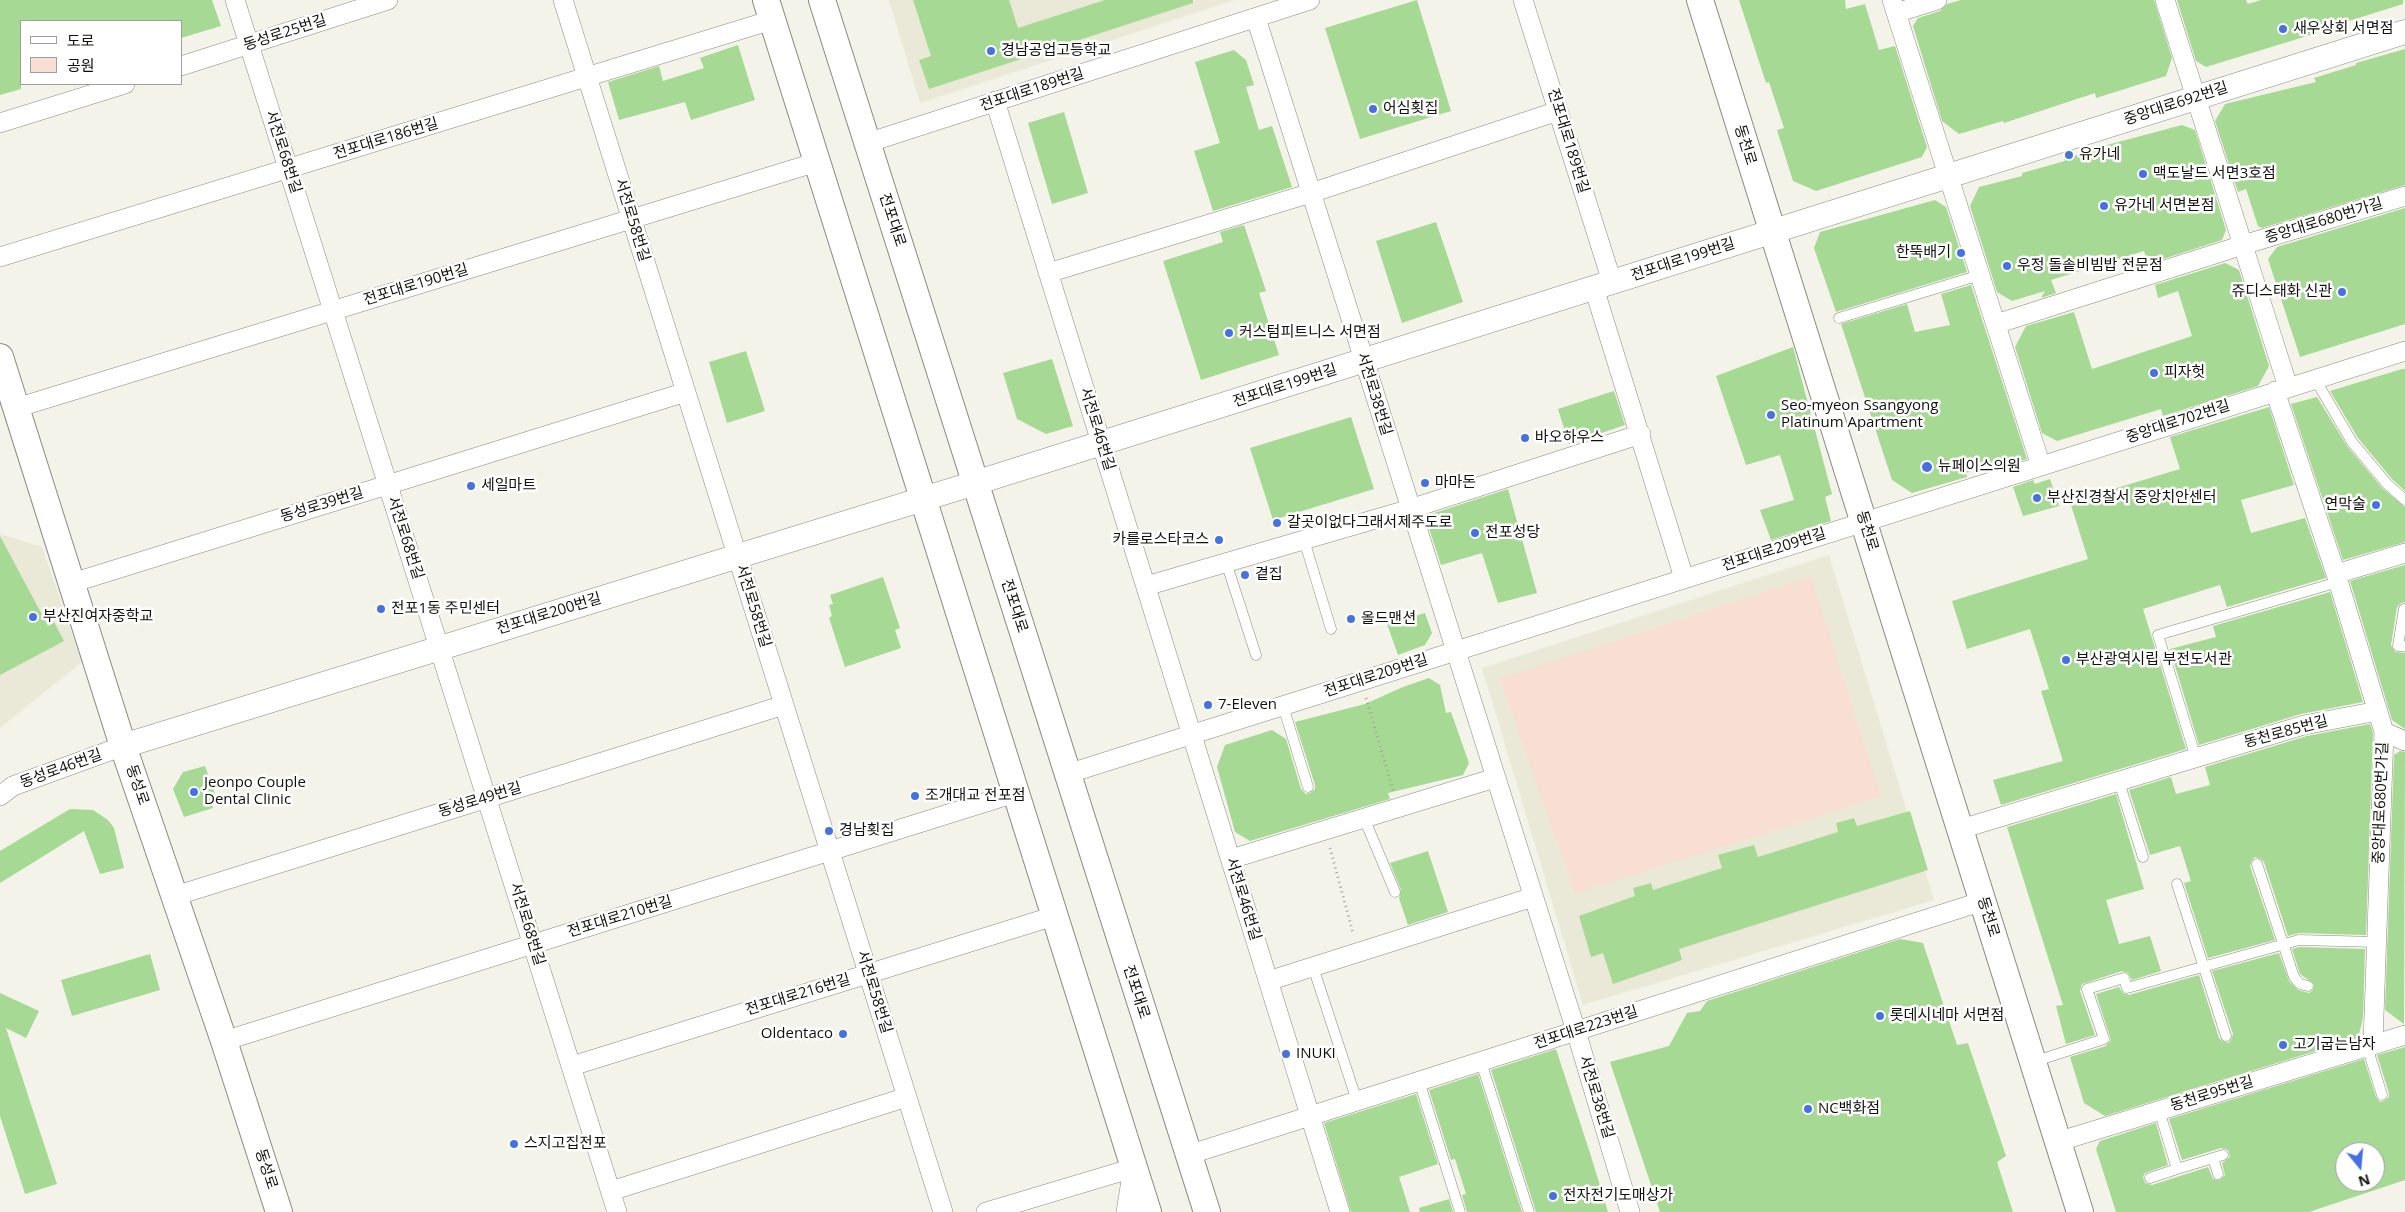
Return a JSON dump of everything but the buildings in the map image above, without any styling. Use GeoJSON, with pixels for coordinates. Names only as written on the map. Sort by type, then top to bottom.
{"type":"FeatureCollection","features":[{"type":"Feature","properties":{"kind":"main road","name":"전포대로"},"geometry":{"type":"LineString","coordinates":[[822,0],[1207,1212]]}},
{"type":"Feature","properties":{"kind":"main road","name":"동천로"},"geometry":{"type":"LineString","coordinates":[[1700,0],[2080,1212]]}},
{"type":"Feature","properties":{"kind":"main road"},"geometry":{"type":"LineString","coordinates":[[769,10],[1148,1212]]}},
{"type":"Feature","properties":{"kind":"main road","name":"동성로"},"geometry":{"type":"LineString","coordinates":[[0,357],[123,746],[224,1041],[279,1212]]}},
{"type":"Feature","properties":{"kind":"street","name":"서전로68번길"},"geometry":{"type":"LineString","coordinates":[[235,0],[617,1212]]}},
{"type":"Feature","properties":{"kind":"street","name":"동성로25번길"},"geometry":{"type":"LineString","coordinates":[[182,66],[388,0]]}},
{"type":"Feature","properties":{"kind":"street","name":"서전로58번길"},"geometry":{"type":"LineString","coordinates":[[563,0],[943,1212]]}},
{"type":"Feature","properties":{"kind":"street","name":"전포대로189번길"},"geometry":{"type":"LineString","coordinates":[[867,143],[1310,0]]}},
{"type":"Feature","properties":{"kind":"street","name":"전포대로189번길"},"geometry":{"type":"LineString","coordinates":[[1523,0],[1558,111],[1603,285]]}},
{"type":"Feature","properties":{"kind":"street"},"geometry":{"type":"LineString","coordinates":[[1937,0],[1894,6],[2041,466]]}},
{"type":"Feature","properties":{"kind":"street","name":"중앙대로680번가길"},"geometry":{"type":"LineString","coordinates":[[2165,0],[2243,245],[2282,389],[2384,732],[2370,1045]]}},
{"type":"Feature","properties":{"kind":"street","name":"전포대로186번길"},"geometry":{"type":"LineString","coordinates":[[0,257],[588,77],[769,10]]}},
{"type":"Feature","properties":{"kind":"street","name":"서전로38번길"},"geometry":{"type":"LineString","coordinates":[[1256,18],[1576,1031],[1630,1212]]}},
{"type":"Feature","properties":{"kind":"street","name":"중앙대로692번길"},"geometry":{"type":"LineString","coordinates":[[1772,232],[2405,32]]}},
{"type":"Feature","properties":{"kind":"street"},"geometry":{"type":"LineString","coordinates":[[0,124],[122,85]]}},
{"type":"Feature","properties":{"kind":"street","name":"서전로46번길"},"geometry":{"type":"LineString","coordinates":[[995,101],[1340,1212]]}},
{"type":"Feature","properties":{"kind":"street"},"geometry":{"type":"LineString","coordinates":[[1048,273],[1311,193],[1558,111]]}},
{"type":"Feature","properties":{"kind":"street","name":"전포대로190번길"},"geometry":{"type":"LineString","coordinates":[[16,408],[817,162]]}},
{"type":"Feature","properties":{"kind":"street","name":"중앙대로680번가길"},"geometry":{"type":"LineString","coordinates":[[2243,245],[2405,196]]}},
{"type":"Feature","properties":{"kind":"street","name":"전포대로199번길"},"geometry":{"type":"LineString","coordinates":[[975,483],[1772,232]]}},
{"type":"Feature","properties":{"kind":"street"},"geometry":{"type":"LineString","coordinates":[[1996,324],[2243,245]]}},
{"type":"Feature","properties":{"kind":"street"},"geometry":{"type":"LineString","coordinates":[[1603,285],[1641,434],[1684,578]]}},
{"type":"Feature","properties":{"kind":"street","name":"중앙대로702번길"},"geometry":{"type":"LineString","coordinates":[[1864,522],[2405,351]]}},
{"type":"Feature","properties":{"kind":"street","name":"동성로39번길"},"geometry":{"type":"LineString","coordinates":[[72,583],[686,392]]}},
{"type":"Feature","properties":{"kind":"street"},"geometry":{"type":"LineString","coordinates":[[1146,586],[1410,508],[1641,434]]}},
{"type":"Feature","properties":{"kind":"street","name":"전포대로200번길"},"geometry":{"type":"LineString","coordinates":[[123,746],[975,483]]}},
{"type":"Feature","properties":{"kind":"street","name":"전포대로209번길"},"geometry":{"type":"LineString","coordinates":[[1067,774],[1864,522]]}},
{"type":"Feature","properties":{"kind":"street"},"geometry":{"type":"LineString","coordinates":[[2337,578],[2405,553]]}},
{"type":"Feature","properties":{"kind":"street","name":"동성로49번길"},"geometry":{"type":"LineString","coordinates":[[175,896],[784,705]]}},
{"type":"Feature","properties":{"kind":"street","name":"동천로85번길"},"geometry":{"type":"LineString","coordinates":[[1961,829],[2304,725],[2378,711]]}},
{"type":"Feature","properties":{"kind":"street"},"geometry":{"type":"LineString","coordinates":[[2384,732],[2405,741]]}},
{"type":"Feature","properties":{"kind":"street","name":"동성로46번길"},"geometry":{"type":"LineString","coordinates":[[0,796],[13,786],[123,746]]}},
{"type":"Feature","properties":{"kind":"street"},"geometry":{"type":"LineString","coordinates":[[1231,859],[1495,778]]}},
{"type":"Feature","properties":{"kind":"street","name":"전포대로210번길"},"geometry":{"type":"LineString","coordinates":[[224,1041],[1015,793]]}},
{"type":"Feature","properties":{"kind":"street"},"geometry":{"type":"LineString","coordinates":[[1268,981],[1533,896]]}},
{"type":"Feature","properties":{"kind":"street","name":"전포대로223번길"},"geometry":{"type":"LineString","coordinates":[[1188,1155],[1983,901]]}},
{"type":"Feature","properties":{"kind":"street","name":"전포대로216번길"},"geometry":{"type":"LineString","coordinates":[[572,1066],[1054,916]]}},
{"type":"Feature","properties":{"kind":"street","name":"동천로95번길"},"geometry":{"type":"LineString","coordinates":[[2057,1142],[2405,1034]]}},
{"type":"Feature","properties":{"kind":"street"},"geometry":{"type":"LineString","coordinates":[[611,1191],[907,1097]]}},
{"type":"Feature","properties":{"kind":"street"},"geometry":{"type":"LineString","coordinates":[[986,1212],[1133,1168],[1126,1212]]}},
{"type":"Feature","properties":{"kind":"lane"},"geometry":{"type":"LineString","coordinates":[[1839,318],[1980,275]]}},
{"type":"Feature","properties":{"kind":"lane"},"geometry":{"type":"LineString","coordinates":[[2315,379],[2352,442],[2387,484],[2405,500]]}},
{"type":"Feature","properties":{"kind":"lane"},"geometry":{"type":"LineString","coordinates":[[1304,540],[1331,629]]}},
{"type":"Feature","properties":{"kind":"lane"},"geometry":{"type":"LineString","coordinates":[[1226,562],[1256,655]]}},
{"type":"Feature","properties":{"kind":"lane"},"geometry":{"type":"LineString","coordinates":[[2196,758],[2158,636],[2337,578]]}},
{"type":"Feature","properties":{"kind":"lane"},"geometry":{"type":"LineString","coordinates":[[2404,609],[2398,646],[2405,646]]}},
{"type":"Feature","properties":{"kind":"lane"},"geometry":{"type":"LineString","coordinates":[[1283,706],[1308,787]]}},
{"type":"Feature","properties":{"kind":"lane"},"geometry":{"type":"LineString","coordinates":[[2119,782],[2143,857]]}},
{"type":"Feature","properties":{"kind":"lane"},"geometry":{"type":"LineString","coordinates":[[1364,818],[1394,892]]}},
{"type":"Feature","properties":{"kind":"lane"},"geometry":{"type":"LineString","coordinates":[[2257,864],[2294,977],[2300,984],[2308,986]]}},
{"type":"Feature","properties":{"kind":"lane"},"geometry":{"type":"LineString","coordinates":[[2177,884],[2226,1036]]}},
{"type":"Feature","properties":{"kind":"lane"},"geometry":{"type":"LineString","coordinates":[[2032,1063],[2104,1039],[2087,989],[2124,978],[2128,988],[2299,940],[2376,942]]}},
{"type":"Feature","properties":{"kind":"lane"},"geometry":{"type":"LineString","coordinates":[[1313,967],[1357,1101]]}},
{"type":"Feature","properties":{"kind":"lane"},"geometry":{"type":"LineString","coordinates":[[2370,1045],[2382,1094]]}},
{"type":"Feature","properties":{"kind":"lane"},"geometry":{"type":"LineString","coordinates":[[1482,1062],[1529,1212]]}},
{"type":"Feature","properties":{"kind":"lane"},"geometry":{"type":"LineString","coordinates":[[1419,1081],[1460,1212]]}},
{"type":"Feature","properties":{"kind":"lane"},"geometry":{"type":"LineString","coordinates":[[2159,1110],[2177,1169]]}},
{"type":"Feature","properties":{"kind":"lane"},"geometry":{"type":"LineString","coordinates":[[2150,1178],[2218,1157],[2218,1174]]}},
{"type":"Feature","properties":{"kind":"path"},"geometry":{"type":"LineString","coordinates":[[1361,681],[1398,808]]}},
{"type":"Feature","properties":{"kind":"path"},"geometry":{"type":"LineString","coordinates":[[1325,830],[1359,952]]}},
{"type":"Feature","properties":{"kind":"shaded area","name":"경남공업고등학교"},"geometry":{"type":"Polygon","coordinates":[[[889,0],[1235,0],[920,103],[889,0]]]}},
{"type":"Feature","properties":{"kind":"shaded area","name":"부산진여자중학교"},"geometry":{"type":"Polygon","coordinates":[[[0,534],[42,547],[82,662],[0,728],[0,534]]]}},
{"type":"Feature","properties":{"kind":"shaded area"},"geometry":{"type":"Polygon","coordinates":[[[1829,555],[1934,900],[1583,1005],[1482,668],[1829,555]]]}},
{"type":"Feature","properties":{"kind":"green space"},"geometry":{"type":"Polygon","coordinates":[[[1811,577],[1881,796],[1575,894],[1500,679],[1811,577]]]}},
{"type":"Feature","properties":{"kind":"place","name":"새우상회 서면점"},"geometry":{"type":"Point","coordinates":[2283,29]}},
{"type":"Feature","properties":{"kind":"place","name":"경남공업고등학교"},"geometry":{"type":"Point","coordinates":[991,51]}},
{"type":"Feature","properties":{"kind":"place","name":"어심횟집"},"geometry":{"type":"Point","coordinates":[1373,109]}},
{"type":"Feature","properties":{"kind":"place","name":"유가네"},"geometry":{"type":"Point","coordinates":[2069,155]}},
{"type":"Feature","properties":{"kind":"place","name":"맥도날드 서면3호점"},"geometry":{"type":"Point","coordinates":[2143,174]}},
{"type":"Feature","properties":{"kind":"place","name":"유가네 서면본점"},"geometry":{"type":"Point","coordinates":[2104,206]}},
{"type":"Feature","properties":{"kind":"place","name":"한뚝배기"},"geometry":{"type":"Point","coordinates":[1961,253]}},
{"type":"Feature","properties":{"kind":"place","name":"우정 돌솥비빔밥 전문점"},"geometry":{"type":"Point","coordinates":[2007,266]}},
{"type":"Feature","properties":{"kind":"place","name":"쥬디스태화 신관"},"geometry":{"type":"Point","coordinates":[2342,292]}},
{"type":"Feature","properties":{"kind":"place","name":"커스텀피트니스 서면점"},"geometry":{"type":"Point","coordinates":[1229,333]}},
{"type":"Feature","properties":{"kind":"place","name":"피자헛"},"geometry":{"type":"Point","coordinates":[2154,373]}},
{"type":"Feature","properties":{"kind":"place","name":"Seo-myeon Ssangyong Platinum Apartment"},"geometry":{"type":"Point","coordinates":[1771,415]}},
{"type":"Feature","properties":{"kind":"place","name":"바오하우스"},"geometry":{"type":"Point","coordinates":[1525,438]}},
{"type":"Feature","properties":{"kind":"place","name":"뉴페이스의원"},"geometry":{"type":"Point","coordinates":[1927,467]}},
{"type":"Feature","properties":{"kind":"place","name":"마마돈"},"geometry":{"type":"Point","coordinates":[1425,483]}},
{"type":"Feature","properties":{"kind":"place","name":"세일마트"},"geometry":{"type":"Point","coordinates":[471,486]}},
{"type":"Feature","properties":{"kind":"place","name":"부산진경찰서 중앙치안센터"},"geometry":{"type":"Point","coordinates":[2037,498]}},
{"type":"Feature","properties":{"kind":"place","name":"연막술"},"geometry":{"type":"Point","coordinates":[2376,505]}},
{"type":"Feature","properties":{"kind":"place","name":"갈곳이없다그래서제주도로"},"geometry":{"type":"Point","coordinates":[1277,523]}},
{"type":"Feature","properties":{"kind":"place","name":"전포성당"},"geometry":{"type":"Point","coordinates":[1475,533]}},
{"type":"Feature","properties":{"kind":"place","name":"카를로스타코스"},"geometry":{"type":"Point","coordinates":[1219,540]}},
{"type":"Feature","properties":{"kind":"place","name":"곁집"},"geometry":{"type":"Point","coordinates":[1245,575]}},
{"type":"Feature","properties":{"kind":"place","name":"전포1동 주민센터"},"geometry":{"type":"Point","coordinates":[381,609]}},
{"type":"Feature","properties":{"kind":"place","name":"부산진여자중학교"},"geometry":{"type":"Point","coordinates":[33,617]}},
{"type":"Feature","properties":{"kind":"place","name":"올드맨션"},"geometry":{"type":"Point","coordinates":[1351,619]}},
{"type":"Feature","properties":{"kind":"place","name":"부산광역시립 부전도서관"},"geometry":{"type":"Point","coordinates":[2066,660]}},
{"type":"Feature","properties":{"kind":"place","name":"7-Eleven"},"geometry":{"type":"Point","coordinates":[1208,705]}},
{"type":"Feature","properties":{"kind":"place","name":"Jeonpo Couple Dental Clinic"},"geometry":{"type":"Point","coordinates":[194,792]}},
{"type":"Feature","properties":{"kind":"place","name":"조개대교 전포점"},"geometry":{"type":"Point","coordinates":[915,796]}},
{"type":"Feature","properties":{"kind":"place","name":"경남횟집"},"geometry":{"type":"Point","coordinates":[829,831]}},
{"type":"Feature","properties":{"kind":"place","name":"롯데시네마 서면점"},"geometry":{"type":"Point","coordinates":[1880,1016]}},
{"type":"Feature","properties":{"kind":"place","name":"Oldentaco"},"geometry":{"type":"Point","coordinates":[843,1034]}},
{"type":"Feature","properties":{"kind":"place","name":"고기굽는남자"},"geometry":{"type":"Point","coordinates":[2283,1045]}},
{"type":"Feature","properties":{"kind":"place","name":"INUKI"},"geometry":{"type":"Point","coordinates":[1286,1054]}},
{"type":"Feature","properties":{"kind":"place","name":"NC백화점"},"geometry":{"type":"Point","coordinates":[1808,1109]}},
{"type":"Feature","properties":{"kind":"place","name":"스지고집전포"},"geometry":{"type":"Point","coordinates":[514,1144]}},
{"type":"Feature","properties":{"kind":"place","name":"전자전기도매상가"},"geometry":{"type":"Point","coordinates":[1553,1196]}}]}
